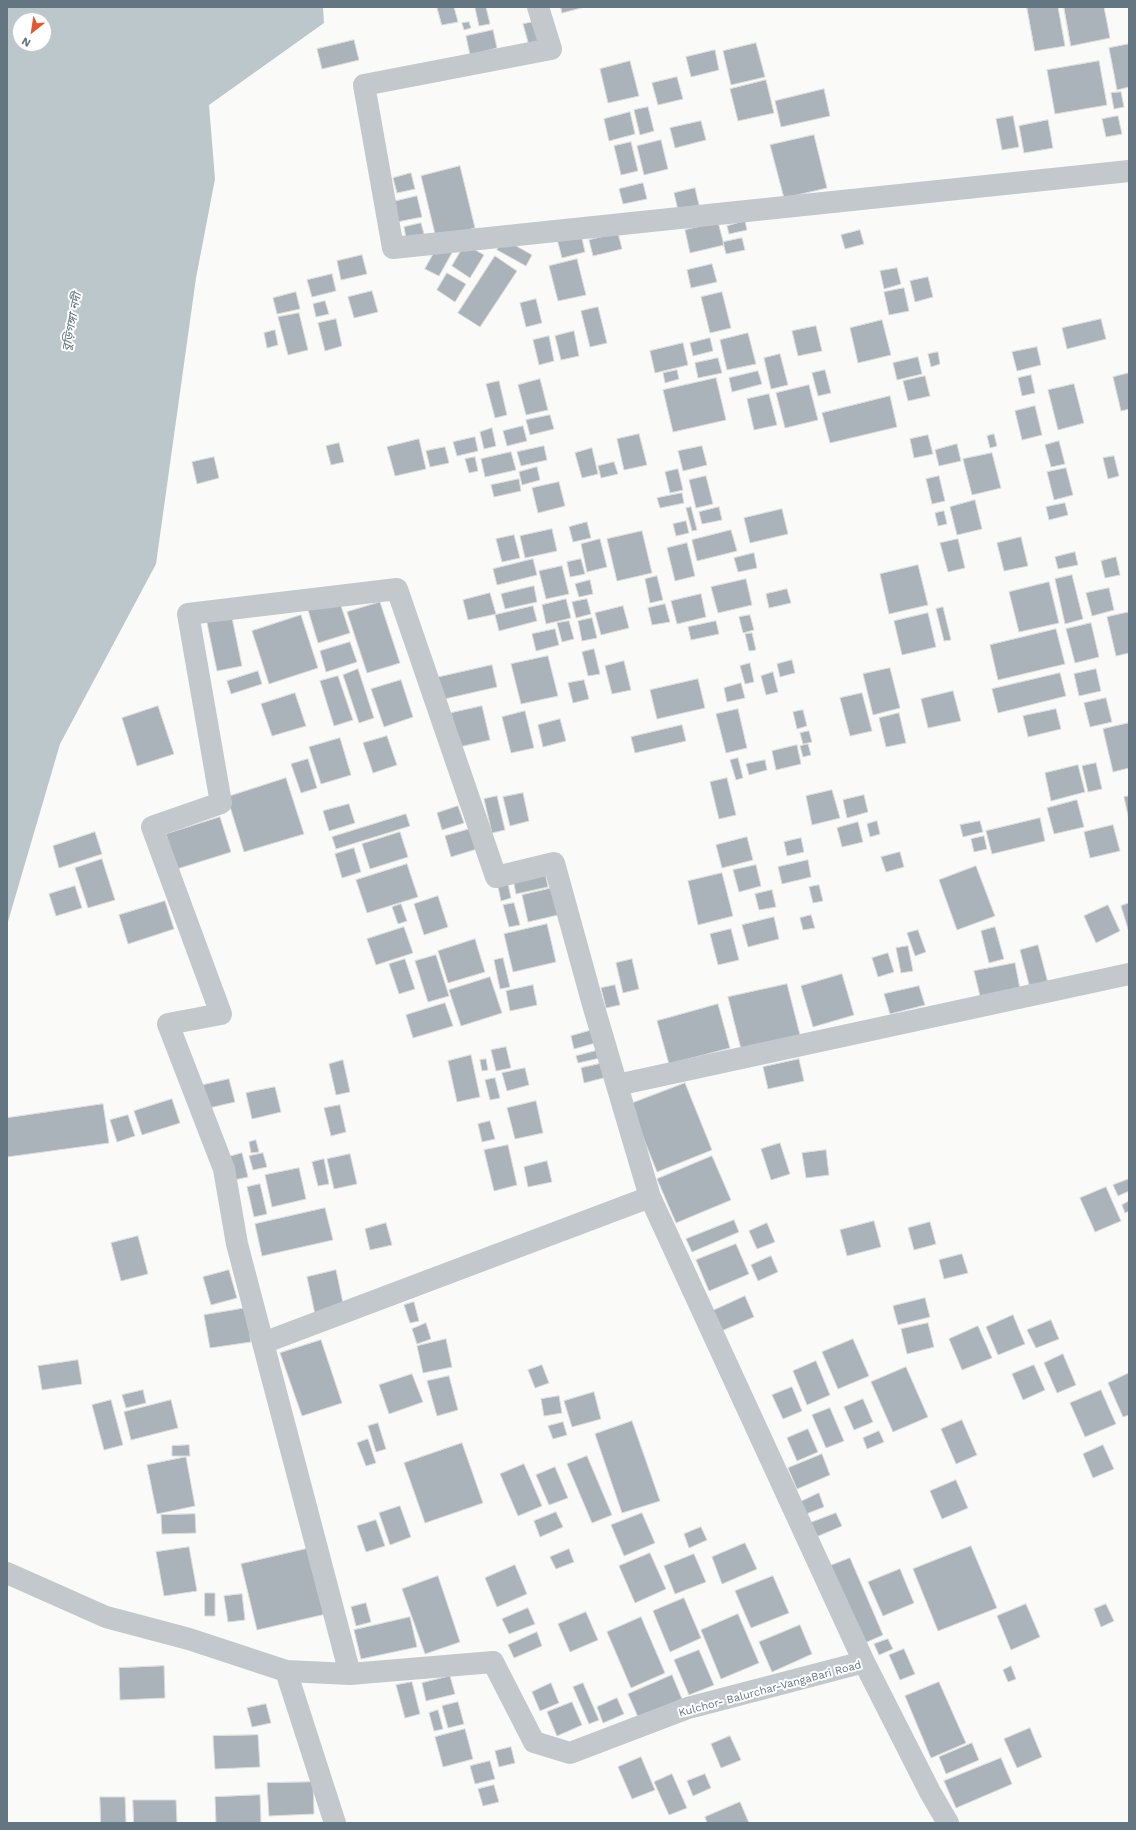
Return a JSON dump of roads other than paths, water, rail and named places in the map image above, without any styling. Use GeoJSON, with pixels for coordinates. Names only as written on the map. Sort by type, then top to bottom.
{"type":"FeatureCollection","features":[{"type":"Feature","properties":{"kind":"street"},"geometry":{"type":"LineString","coordinates":[[538,7],[551,49],[364,85],[393,248],[1129,171]]}},
{"type":"Feature","properties":{"kind":"street"},"geometry":{"type":"LineString","coordinates":[[350,1674],[237,1244],[224,1169],[168,1024],[221,1014],[152,827],[221,803],[188,614],[397,589],[496,878],[554,863],[650,1196],[864,1662]]}},
{"type":"Feature","properties":{"kind":"street"},"geometry":{"type":"LineString","coordinates":[[617,1085],[1129,974]]}},
{"type":"Feature","properties":{"kind":"street"},"geometry":{"type":"LineString","coordinates":[[263,1343],[650,1196]]}},
{"type":"Feature","properties":{"kind":"street","name":"Kulchor- Balurchar-VangaBari Road"},"geometry":{"type":"LineString","coordinates":[[7,1573],[106,1616],[189,1639],[286,1671],[350,1674],[493,1662],[534,1742],[570,1753],[688,1708],[864,1662],[930,1792],[948,1823]]}},
{"type":"Feature","properties":{"kind":"street"},"geometry":{"type":"LineString","coordinates":[[286,1671],[335,1823]]}},
{"type":"Feature","properties":{"kind":"water","name":"বুড়িগঙ্গা নদী"},"geometry":{"type":"Polygon","coordinates":[[[7,7],[323,7],[324,23],[209,105],[215,179],[196,278],[156,564],[60,744],[7,925],[7,7]]]}}]}
